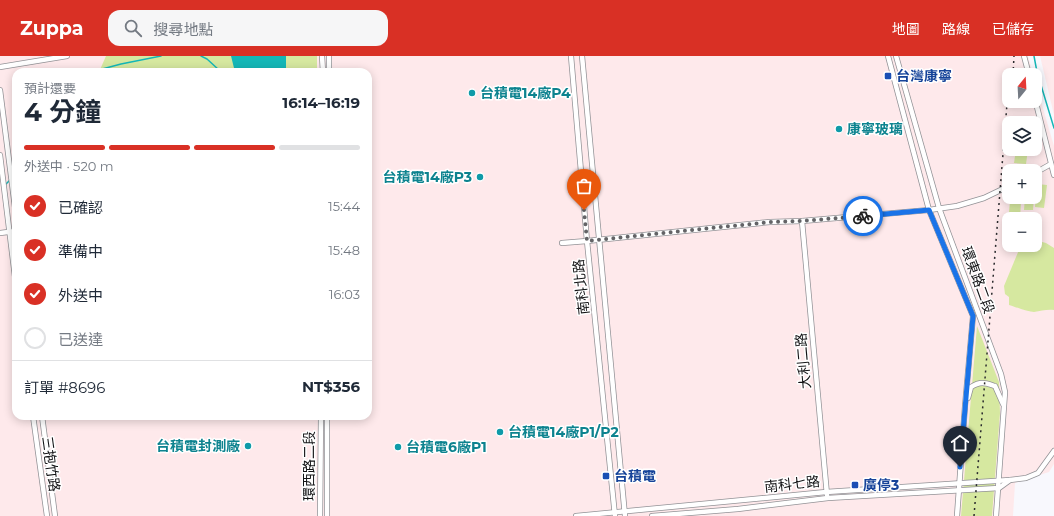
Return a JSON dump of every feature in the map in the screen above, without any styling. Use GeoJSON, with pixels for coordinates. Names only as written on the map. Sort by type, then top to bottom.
{"type":"FeatureCollection","features":[{"type":"Feature","properties":{"kind":"street"},"geometry":{"type":"LineString","coordinates":[[0,67],[67,56]]}},
{"type":"Feature","properties":{"kind":"street"},"geometry":{"type":"LineString","coordinates":[[322,56],[322,68]]}},
{"type":"Feature","properties":{"kind":"street"},"geometry":{"type":"LineString","coordinates":[[329,56],[329,68]]}},
{"type":"Feature","properties":{"kind":"street","name":"南科北路"},"geometry":{"type":"LineString","coordinates":[[571,56],[587,241],[615,514]]}},
{"type":"Feature","properties":{"kind":"street","name":"南科北路"},"geometry":{"type":"LineString","coordinates":[[582,56],[625,514]]}},
{"type":"Feature","properties":{"kind":"street","name":"環東路二段"},"geometry":{"type":"LineString","coordinates":[[888,56],[929,210],[973,316],[957,516]]}},
{"type":"Feature","properties":{"kind":"street","name":"環東路二段"},"geometry":{"type":"LineString","coordinates":[[896,56],[939,208],[1006,392],[996,516]]}},
{"type":"Feature","properties":{"kind":"street"},"geometry":{"type":"LineString","coordinates":[[1024,56],[1027,68]]}},
{"type":"Feature","properties":{"kind":"street"},"geometry":{"type":"LineString","coordinates":[[0,90],[12,183]]}},
{"type":"Feature","properties":{"kind":"street"},"geometry":{"type":"LineString","coordinates":[[1037,108],[1054,174]]}},
{"type":"Feature","properties":{"kind":"street"},"geometry":{"type":"LineString","coordinates":[[0,155],[12,254]]}},
{"type":"Feature","properties":{"kind":"street"},"geometry":{"type":"LineString","coordinates":[[1042,169],[1051,164]]}},
{"type":"Feature","properties":{"kind":"street"},"geometry":{"type":"LineString","coordinates":[[562,243],[770,222],[802,221],[929,210],[957,206],[984,198],[1002,189]]}},
{"type":"Feature","properties":{"kind":"street","name":"大利二路"},"geometry":{"type":"LineString","coordinates":[[802,221],[826,492],[828,498]]}},
{"type":"Feature","properties":{"kind":"street"},"geometry":{"type":"LineString","coordinates":[[0,233],[12,232]]}},
{"type":"Feature","properties":{"kind":"street"},"geometry":{"type":"LineString","coordinates":[[965,406],[971,387],[977,384],[985,383],[995,386],[1004,408]]}},
{"type":"Feature","properties":{"kind":"street","name":"三抱竹路"},"geometry":{"type":"LineString","coordinates":[[35,420],[47,516]]}},
{"type":"Feature","properties":{"kind":"street","name":"三抱竹路"},"geometry":{"type":"LineString","coordinates":[[43,420],[55,516]]}},
{"type":"Feature","properties":{"kind":"street","name":"環西路二段"},"geometry":{"type":"LineString","coordinates":[[320,516],[321,420]]}},
{"type":"Feature","properties":{"kind":"street","name":"環西路二段"},"geometry":{"type":"LineString","coordinates":[[327,420],[327,516]]}},
{"type":"Feature","properties":{"kind":"street","name":"南科七路"},"geometry":{"type":"LineString","coordinates":[[576,516],[625,514],[826,492],[1026,478],[1038,473],[1054,452]]}},
{"type":"Feature","properties":{"kind":"street","name":"南科七路"},"geometry":{"type":"LineString","coordinates":[[652,516],[738,509],[828,498],[999,488],[1010,480]]}},
{"type":"Feature","properties":{"kind":"street"},"geometry":{"type":"LineString","coordinates":[[738,509],[739,516]]}},
{"type":"Feature","properties":{"kind":"shaded area"},"geometry":{"type":"Polygon","coordinates":[[[0,56],[1028,56],[1031,68],[1002,68],[1002,108],[1042,108],[1042,105],[1054,146],[1054,464],[1049,472],[1015,483],[1013,516],[0,516],[0,56]]]}},
{"type":"Feature","properties":{"kind":"shaded area"},"geometry":{"type":"Polygon","coordinates":[[[1040,56],[1054,56],[1054,115],[1040,56]]]}},
{"type":"Feature","properties":{"kind":"green space"},"geometry":{"type":"Polygon","coordinates":[[[106,56],[317,56],[317,68],[101,68],[106,56]]]}},
{"type":"Feature","properties":{"kind":"green space"},"geometry":{"type":"Polygon","coordinates":[[[1015,156],[1027,156],[1026,164],[1014,163],[1015,156]]]}},
{"type":"Feature","properties":{"kind":"green space"},"geometry":{"type":"Polygon","coordinates":[[[1042,184],[1047,185],[1044,208],[1035,207],[1035,204],[1042,204],[1042,184]]]}},
{"type":"Feature","properties":{"kind":"green space"},"geometry":{"type":"Polygon","coordinates":[[[1010,204],[1021,204],[1020,212],[1009,212],[1010,204]]]}},
{"type":"Feature","properties":{"kind":"green space"},"geometry":{"type":"Polygon","coordinates":[[[1024,204],[1033,204],[1033,210],[1024,210],[1024,204]]]}},
{"type":"Feature","properties":{"kind":"green space"},"geometry":{"type":"Polygon","coordinates":[[[1042,242],[1054,248],[1054,310],[1034,312],[1009,305],[1009,297],[1005,294],[1004,286],[1018,252],[1042,252],[1042,242]]]}},
{"type":"Feature","properties":{"kind":"green space"},"geometry":{"type":"Polygon","coordinates":[[[977,326],[999,382],[1000,413],[992,516],[961,516],[977,326]]]}},
{"type":"Feature","properties":{"kind":"water"},"geometry":{"type":"Polygon","coordinates":[[[231,56],[286,56],[286,68],[234,68],[231,56]]]}},
{"type":"Feature","properties":{"kind":"waterway"},"geometry":{"type":"LineString","coordinates":[[106,68],[161,56]]}},
{"type":"Feature","properties":{"kind":"waterway"},"geometry":{"type":"LineString","coordinates":[[201,56],[207,59],[217,68]]}},
{"type":"Feature","properties":{"kind":"waterway"},"geometry":{"type":"LineString","coordinates":[[1034,56],[1037,72],[1054,128]]}},
{"type":"Feature","properties":{"kind":"waterway"},"geometry":{"type":"LineString","coordinates":[[5,185],[11,179]]}},
{"type":"Feature","properties":{"kind":"railway"},"geometry":{"type":"LineString","coordinates":[[1013,68],[1014,56]]}},
{"type":"Feature","properties":{"kind":"railway"},"geometry":{"type":"LineString","coordinates":[[974,516],[1007,108]]}},
{"type":"Feature","properties":{"kind":"way so far"},"geometry":{"type":"LineString","coordinates":[[584,210],[587,241],[770,222],[863,216]]}},
{"type":"Feature","properties":{"kind":"place","name":"台灣康寧"},"geometry":{"type":"Point","coordinates":[888,76]}},
{"type":"Feature","properties":{"kind":"place","name":"台積電14廠P4"},"geometry":{"type":"Point","coordinates":[472,93]}},
{"type":"Feature","properties":{"kind":"place","name":"康寧玻璃"},"geometry":{"type":"Point","coordinates":[839,129]}},
{"type":"Feature","properties":{"kind":"place","name":"台積電14廠P3"},"geometry":{"type":"Point","coordinates":[480,177]}},
{"type":"Feature","properties":{"kind":"place","name":"台積電14廠P1/P2"},"geometry":{"type":"Point","coordinates":[500,432]}},
{"type":"Feature","properties":{"kind":"place","name":"台積電封測廠"},"geometry":{"type":"Point","coordinates":[248,446]}},
{"type":"Feature","properties":{"kind":"place","name":"台積電6廠P1"},"geometry":{"type":"Point","coordinates":[398,447]}},
{"type":"Feature","properties":{"kind":"place","name":"台積電"},"geometry":{"type":"Point","coordinates":[606,476]}},
{"type":"Feature","properties":{"kind":"place","name":"廣停3"},"geometry":{"type":"Point","coordinates":[855,485]}},
{"type":"Feature","properties":{"kind":"route"},"geometry":{"type":"LineString","coordinates":[[863,216],[929,210],[973,316],[960,467]]}}]}
